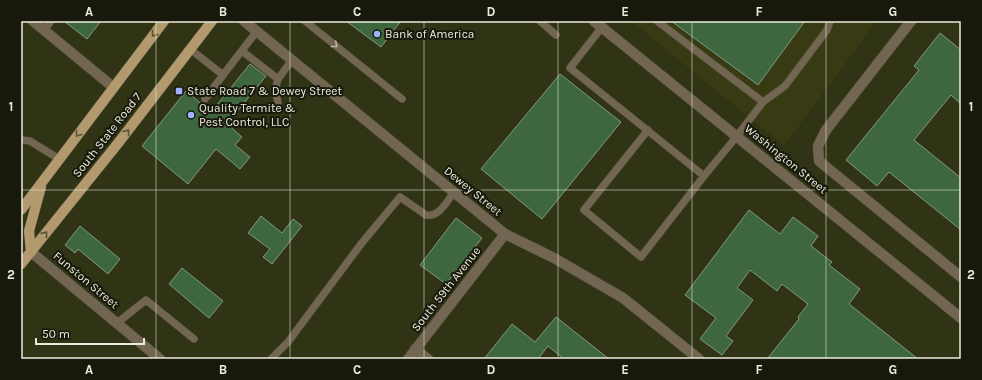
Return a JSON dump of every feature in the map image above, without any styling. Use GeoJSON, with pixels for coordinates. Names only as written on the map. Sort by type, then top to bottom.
{"type":"FeatureCollection","features":[{"type":"Feature","properties":{"kind":"main road","name":"South State Road 7"},"geometry":{"type":"LineString","coordinates":[[21,210],[163,21]]}},
{"type":"Feature","properties":{"kind":"main road","name":"South State Road 7"},"geometry":{"type":"LineString","coordinates":[[21,264],[119,142],[212,21]]}},
{"type":"Feature","properties":{"kind":"main road"},"geometry":{"type":"LineString","coordinates":[[31,252],[29,231],[42,182]]}},
{"type":"Feature","properties":{"kind":"street"},"geometry":{"type":"LineString","coordinates":[[33,21],[113,87]]}},
{"type":"Feature","properties":{"kind":"street","name":"Dewey Street"},"geometry":{"type":"LineString","coordinates":[[244,21],[506,234],[554,258],[624,298],[699,359]]}},
{"type":"Feature","properties":{"kind":"street"},"geometry":{"type":"LineString","coordinates":[[911,21],[826,130],[818,146],[818,161],[961,277]]}},
{"type":"Feature","properties":{"kind":"street","name":"Washington Street"},"geometry":{"type":"LineString","coordinates":[[598,24],[961,318]]}},
{"type":"Feature","properties":{"kind":"street","name":"South 59th Avenue"},"geometry":{"type":"LineString","coordinates":[[408,359],[506,234]]}},
{"type":"Feature","properties":{"kind":"street","name":"Funston Street"},"geometry":{"type":"LineString","coordinates":[[31,252],[160,359]]}},
{"type":"Feature","properties":{"kind":"street"},"geometry":{"type":"LineString","coordinates":[[415,349],[428,359]]}},
{"type":"Feature","properties":{"kind":"lane"},"geometry":{"type":"LineString","coordinates":[[44,30],[51,21]]}},
{"type":"Feature","properties":{"kind":"lane"},"geometry":{"type":"LineString","coordinates":[[305,21],[402,99]]}},
{"type":"Feature","properties":{"kind":"lane"},"geometry":{"type":"LineString","coordinates":[[540,21],[556,35]]}},
{"type":"Feature","properties":{"kind":"lane"},"geometry":{"type":"LineString","coordinates":[[657,21],[763,102]]}},
{"type":"Feature","properties":{"kind":"lane"},"geometry":{"type":"LineString","coordinates":[[648,130],[584,210],[641,257],[763,102],[785,86],[827,30],[830,21]]}},
{"type":"Feature","properties":{"kind":"lane"},"geometry":{"type":"LineString","coordinates":[[598,24],[570,68],[704,176]]}},
{"type":"Feature","properties":{"kind":"lane"},"geometry":{"type":"LineString","coordinates":[[205,99],[257,31]]}},
{"type":"Feature","properties":{"kind":"lane"},"geometry":{"type":"LineString","coordinates":[[190,49],[223,75]]}},
{"type":"Feature","properties":{"kind":"lane"},"geometry":{"type":"LineString","coordinates":[[242,51],[278,79]]}},
{"type":"Feature","properties":{"kind":"lane"},"geometry":{"type":"LineString","coordinates":[[278,102],[275,90],[278,79],[292,60]]}},
{"type":"Feature","properties":{"kind":"lane"},"geometry":{"type":"LineString","coordinates":[[21,140],[30,141],[59,159]]}},
{"type":"Feature","properties":{"kind":"lane"},"geometry":{"type":"LineString","coordinates":[[272,358],[288,342],[361,244],[400,197],[426,215],[431,216],[436,214],[454,192]]}},
{"type":"Feature","properties":{"kind":"lane"},"geometry":{"type":"LineString","coordinates":[[117,323],[146,300],[194,339]]}},
{"type":"Feature","properties":{"kind":"shaded area"},"geometry":{"type":"Polygon","coordinates":[[[631,21],[877,21],[784,146],[631,21]]]}},
{"type":"Feature","properties":{"kind":"building"},"geometry":{"type":"Polygon","coordinates":[[[64,21],[101,21],[87,39],[64,21]]]}},
{"type":"Feature","properties":{"kind":"building","name":"Bank of America"},"geometry":{"type":"Polygon","coordinates":[[[346,21],[401,21],[381,47],[346,21]]]}},
{"type":"Feature","properties":{"kind":"building"},"geometry":{"type":"Polygon","coordinates":[[[671,21],[805,21],[758,85],[671,21]]]}},
{"type":"Feature","properties":{"kind":"building"},"geometry":{"type":"Polygon","coordinates":[[[940,33],[961,50],[961,104],[951,95],[914,140],[961,178],[961,230],[889,172],[877,186],[846,160],[919,70],[914,66],[940,33]]]}},
{"type":"Feature","properties":{"kind":"building"},"geometry":{"type":"Polygon","coordinates":[[[250,64],[266,76],[227,124],[242,137],[235,145],[250,157],[240,169],[216,149],[188,184],[142,146],[186,91],[211,112],[250,64]]]}},
{"type":"Feature","properties":{"kind":"building"},"geometry":{"type":"Polygon","coordinates":[[[560,74],[621,122],[542,219],[481,169],[560,74]]]}},
{"type":"Feature","properties":{"kind":"building"},"geometry":{"type":"Polygon","coordinates":[[[749,210],[780,234],[793,217],[818,236],[811,246],[832,262],[829,265],[860,289],[849,304],[918,359],[767,359],[799,319],[798,317],[808,304],[782,284],[777,291],[750,270],[737,288],[753,300],[726,336],[733,341],[722,355],[700,339],[716,318],[685,295],[749,210]]]}},
{"type":"Feature","properties":{"kind":"building"},"geometry":{"type":"Polygon","coordinates":[[[261,216],[282,233],[293,219],[302,226],[272,264],[263,257],[270,249],[248,233],[261,216]]]}},
{"type":"Feature","properties":{"kind":"building"},"geometry":{"type":"Polygon","coordinates":[[[456,218],[482,238],[446,284],[420,265],[456,218]]]}},
{"type":"Feature","properties":{"kind":"building"},"geometry":{"type":"Polygon","coordinates":[[[80,226],[120,259],[108,274],[78,249],[75,253],[65,245],[80,226]]]}},
{"type":"Feature","properties":{"kind":"building"},"geometry":{"type":"Polygon","coordinates":[[[182,268],[223,301],[209,318],[169,284],[182,268]]]}},
{"type":"Feature","properties":{"kind":"building"},"geometry":{"type":"Polygon","coordinates":[[[556,317],[609,359],[564,359],[548,346],[538,359],[484,359],[512,324],[535,342],[556,317]]]}},
{"type":"Feature","properties":{"kind":"place","name":"Bank of America"},"geometry":{"type":"Point","coordinates":[377,34]}},
{"type":"Feature","properties":{"kind":"place","name":"State Road 7 & Dewey Street"},"geometry":{"type":"Point","coordinates":[179,91]}},
{"type":"Feature","properties":{"kind":"place","name":"Quality Termite & Pest Control, LLC"},"geometry":{"type":"Point","coordinates":[191,115]}}]}
